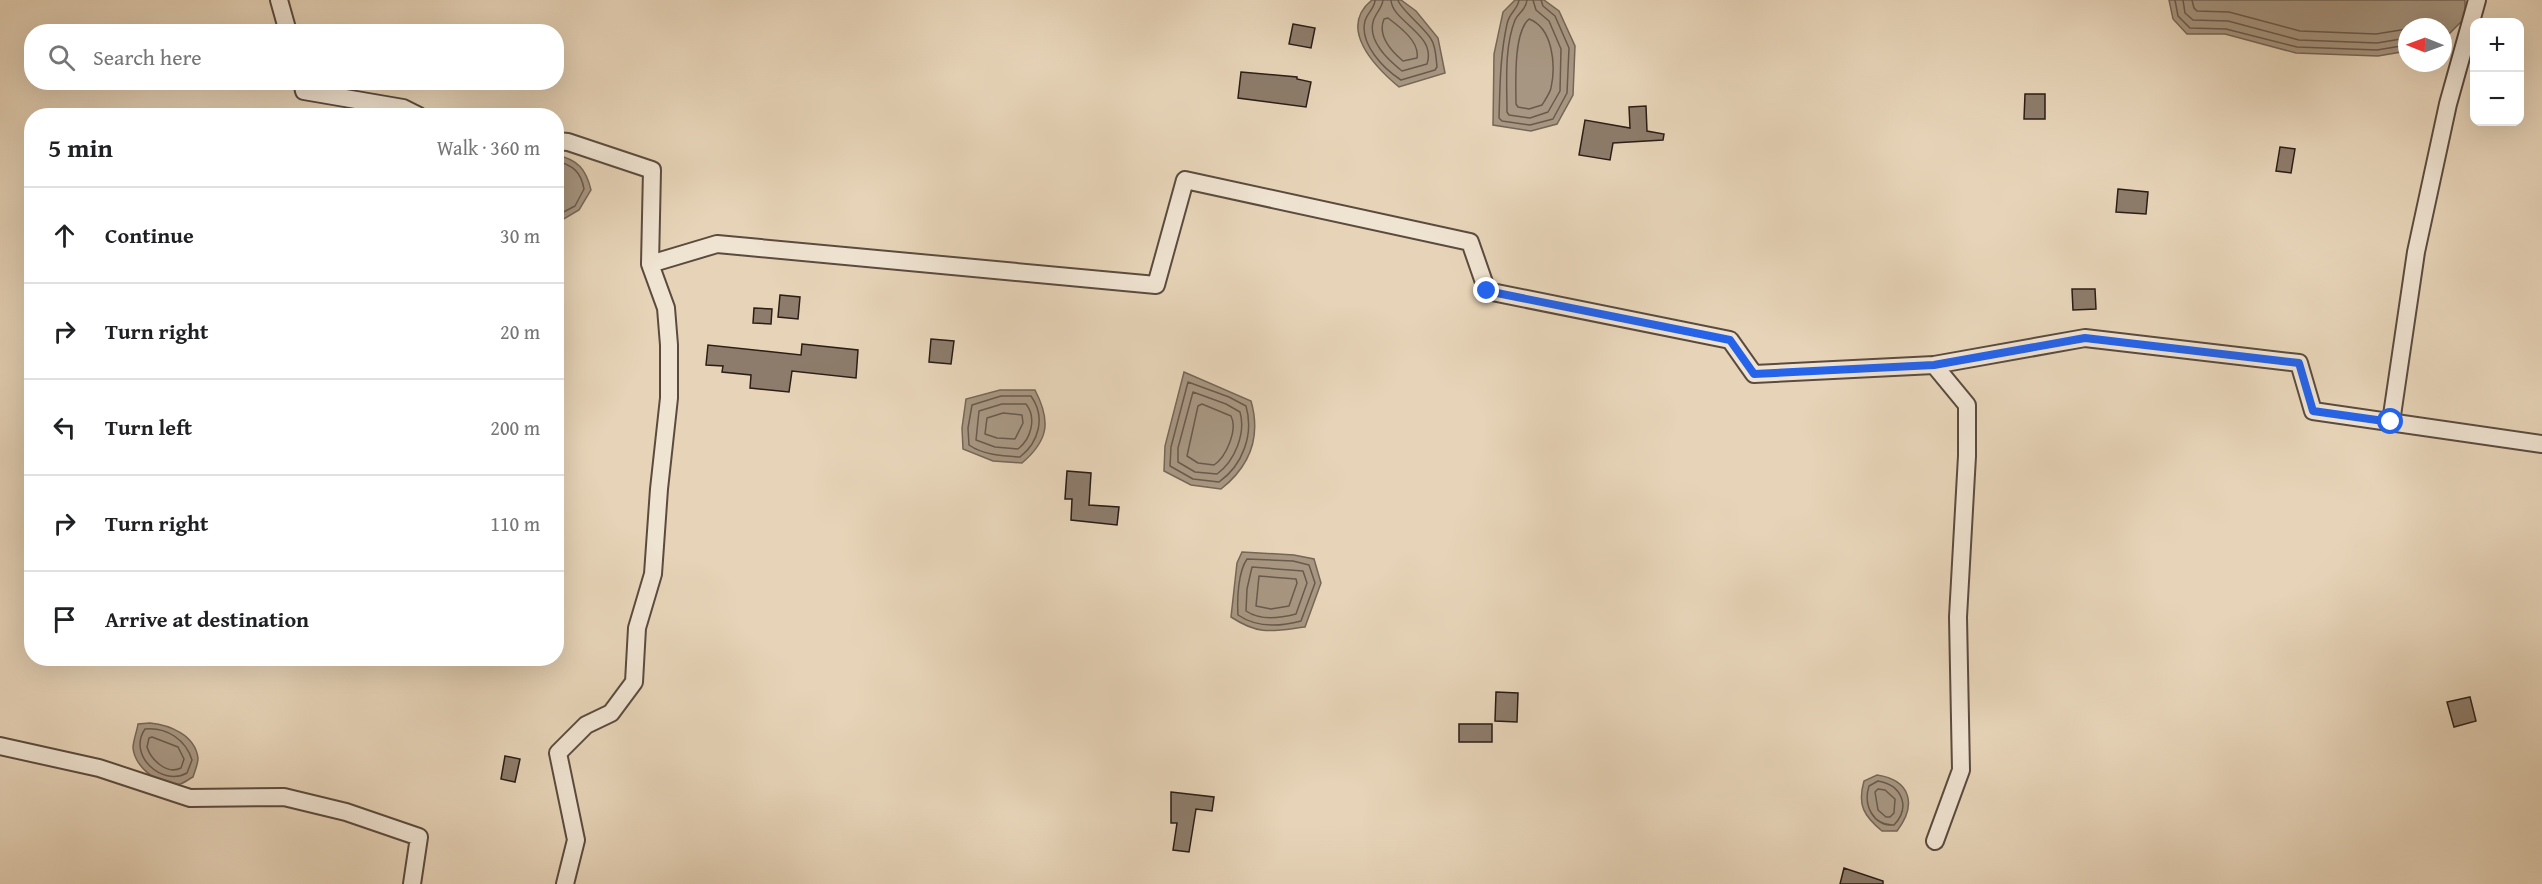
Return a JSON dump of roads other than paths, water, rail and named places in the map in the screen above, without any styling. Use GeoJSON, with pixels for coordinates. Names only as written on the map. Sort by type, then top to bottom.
{"type":"FeatureCollection","features":[{"type":"Feature","properties":{"kind":"street"},"geometry":{"type":"LineString","coordinates":[[279,0],[286,24]]}},
{"type":"Feature","properties":{"kind":"street"},"geometry":{"type":"LineString","coordinates":[[2391,422],[2416,252],[2448,104],[2477,0]]}},
{"type":"Feature","properties":{"kind":"street"},"geometry":{"type":"LineString","coordinates":[[304,90],[304,92],[403,108]]}},
{"type":"Feature","properties":{"kind":"street"},"geometry":{"type":"LineString","coordinates":[[564,141],[652,170],[650,264],[666,308],[669,345],[669,398],[653,574],[637,628],[634,682],[611,713],[586,725],[558,753],[576,840],[565,884]]}},
{"type":"Feature","properties":{"kind":"street"},"geometry":{"type":"LineString","coordinates":[[650,264],[717,244],[1156,285],[1185,180],[1470,242],[1487,291],[1730,340],[1754,374],[1934,365],[2085,338],[2299,363],[2313,411],[2542,444]]}},
{"type":"Feature","properties":{"kind":"street"},"geometry":{"type":"LineString","coordinates":[[1934,365],[1966,405],[1966,456],[1958,617],[1961,770],[1935,841]]}},
{"type":"Feature","properties":{"kind":"street"},"geometry":{"type":"LineString","coordinates":[[0,746],[99,768],[190,798],[284,796],[365,818],[419,837],[412,884]]}},
{"type":"Feature","properties":{"kind":"water"},"geometry":{"type":"Polygon","coordinates":[[[1372,0],[1401,0],[1416,11],[1438,38],[1445,73],[1399,87],[1380,69],[1363,46],[1359,35],[1358,23],[1362,11],[1372,0]]]}},
{"type":"Feature","properties":{"kind":"water"},"geometry":{"type":"Polygon","coordinates":[[[1515,0],[1544,0],[1559,11],[1575,46],[1573,95],[1557,124],[1531,131],[1493,125],[1494,54],[1503,12],[1515,0]]]}},
{"type":"Feature","properties":{"kind":"water"},"geometry":{"type":"Polygon","coordinates":[[[2169,0],[2465,0],[2465,18],[2452,31],[2452,18],[2398,18],[2398,53],[2378,56],[2296,53],[2225,34],[2187,34],[2173,19],[2169,0]]]}},
{"type":"Feature","properties":{"kind":"water"},"geometry":{"type":"Polygon","coordinates":[[[564,158],[580,166],[587,176],[591,190],[579,210],[564,219],[564,158]]]}},
{"type":"Feature","properties":{"kind":"water"},"geometry":{"type":"Polygon","coordinates":[[[1184,372],[1251,401],[1255,426],[1251,449],[1239,470],[1221,489],[1191,485],[1164,471],[1165,446],[1184,372]]]}},
{"type":"Feature","properties":{"kind":"water"},"geometry":{"type":"Polygon","coordinates":[[[1000,390],[1035,390],[1044,411],[1045,430],[1042,438],[1031,455],[1022,463],[993,461],[963,449],[962,428],[966,399],[1000,390]]]}},
{"type":"Feature","properties":{"kind":"water"},"geometry":{"type":"Polygon","coordinates":[[[1242,552],[1294,555],[1314,559],[1321,583],[1305,627],[1275,631],[1259,630],[1231,617],[1237,563],[1242,552]]]}},
{"type":"Feature","properties":{"kind":"water"},"geometry":{"type":"Polygon","coordinates":[[[150,723],[173,729],[187,737],[192,743],[198,758],[193,777],[182,783],[164,783],[143,769],[135,755],[133,745],[138,724],[150,723]]]}},
{"type":"Feature","properties":{"kind":"water"},"geometry":{"type":"Polygon","coordinates":[[[1877,775],[1897,782],[1904,788],[1907,795],[1907,812],[1897,831],[1882,831],[1864,809],[1861,797],[1864,781],[1877,775]]]}}]}
